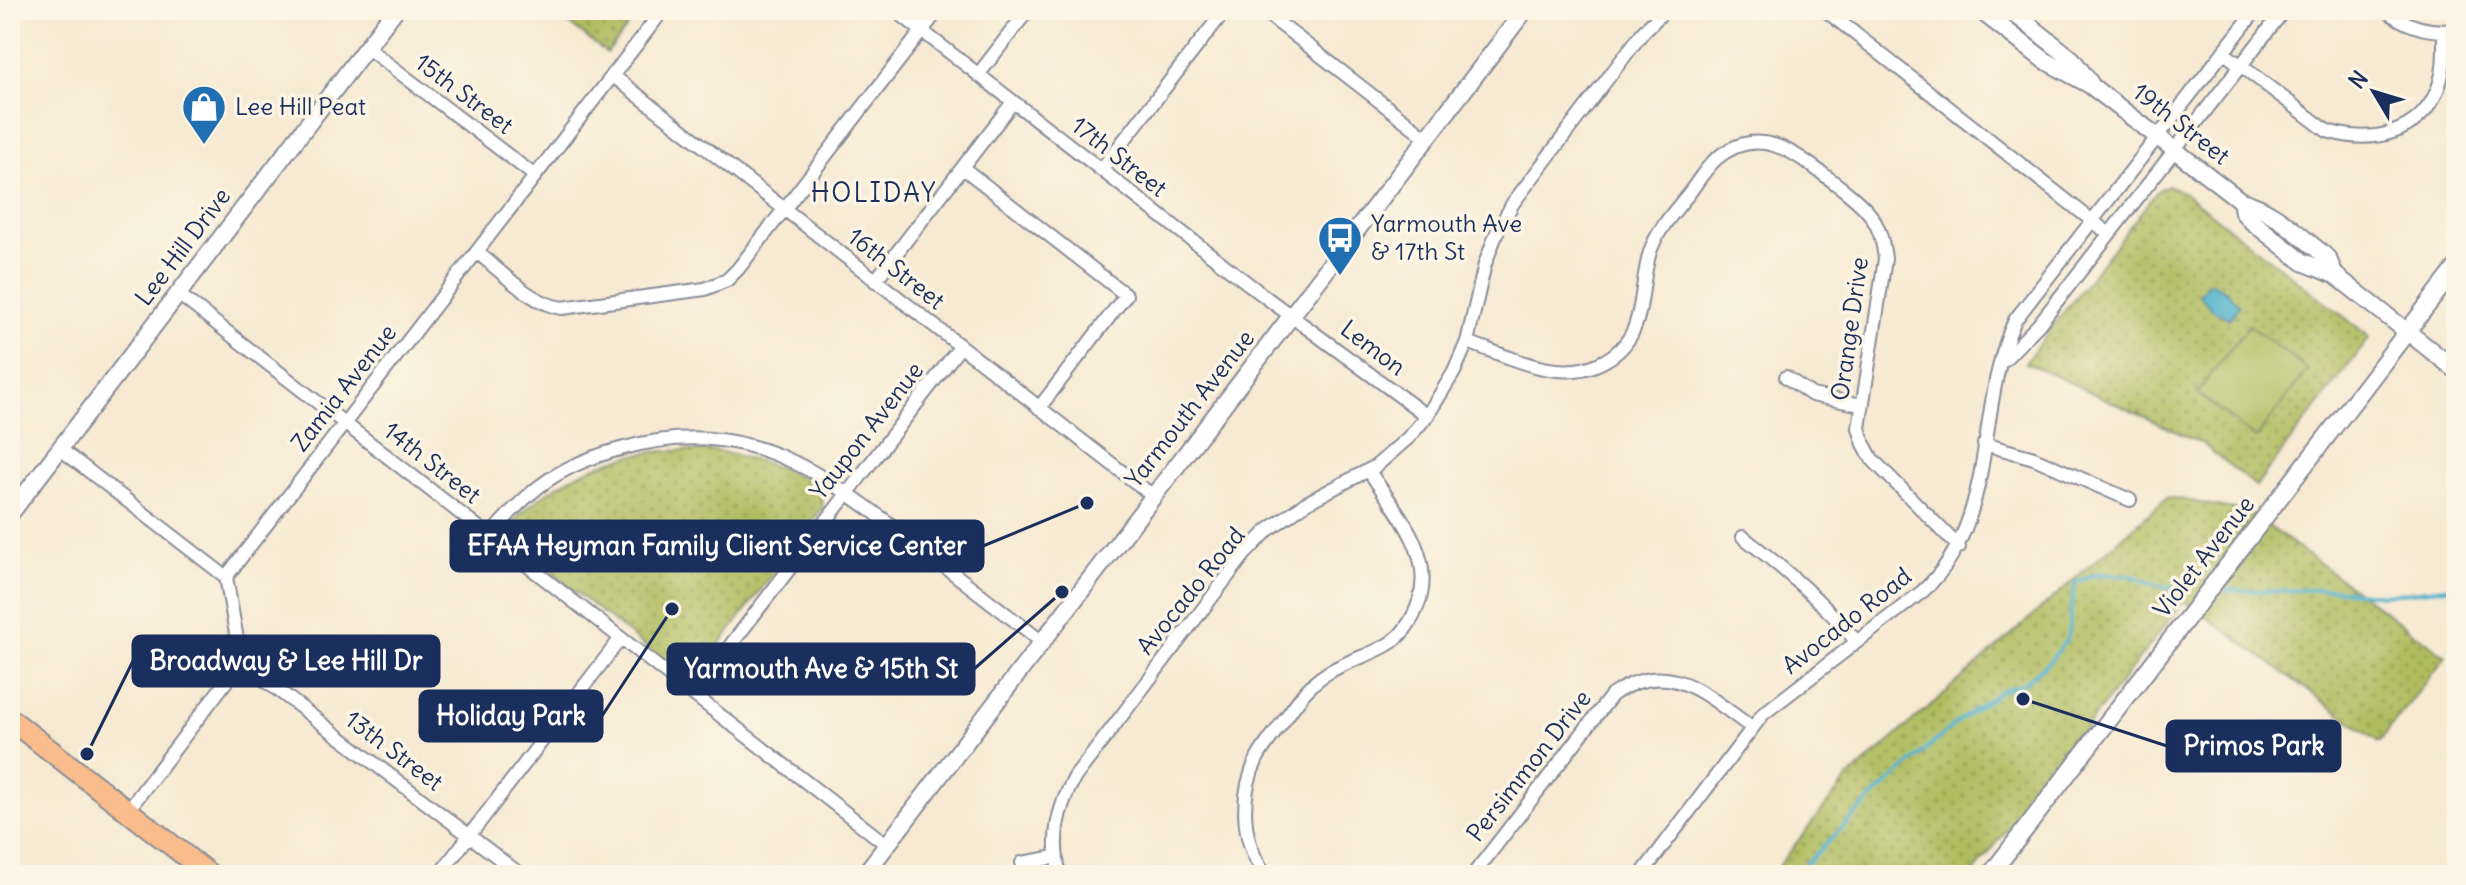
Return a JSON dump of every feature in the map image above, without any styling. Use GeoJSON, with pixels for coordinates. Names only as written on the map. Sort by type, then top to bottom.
{"type":"FeatureCollection","features":[{"type":"Feature","properties":{"kind":"main road"},"geometry":{"type":"LineString","coordinates":[[10,719],[210,875]]}},
{"type":"Feature","properties":{"kind":"street","name":"Lee Hill Drive"},"geometry":{"type":"LineString","coordinates":[[10,514],[395,10]]}},
{"type":"Feature","properties":{"kind":"street","name":"Zamia Avenue"},"geometry":{"type":"LineString","coordinates":[[226,577],[663,10]]}},
{"type":"Feature","properties":{"kind":"street"},"geometry":{"type":"LineString","coordinates":[[895,10],[922,31]]}},
{"type":"Feature","properties":{"kind":"street"},"geometry":{"type":"LineString","coordinates":[[477,252],[549,306],[570,309],[692,291],[718,284],[738,269],[938,10]]}},
{"type":"Feature","properties":{"kind":"street"},"geometry":{"type":"LineString","coordinates":[[978,75],[1028,10]]}},
{"type":"Feature","properties":{"kind":"street"},"geometry":{"type":"LineString","coordinates":[[1101,170],[1225,10]]}},
{"type":"Feature","properties":{"kind":"street"},"geometry":{"type":"LineString","coordinates":[[1262,10],[1427,138]]}},
{"type":"Feature","properties":{"kind":"street"},"geometry":{"type":"LineString","coordinates":[[1411,10],[1421,10]]}},
{"type":"Feature","properties":{"kind":"street","name":"Yarmouth Avenue"},"geometry":{"type":"LineString","coordinates":[[868,874],[887,845],[1525,10]]}},
{"type":"Feature","properties":{"kind":"street","name":"Avocado Road"},"geometry":{"type":"LineString","coordinates":[[1060,875],[1056,857],[1056,828],[1064,797],[1075,777],[1244,555],[1268,530],[1306,503],[1369,471],[1408,438],[1427,416],[1454,372],[1467,342],[1469,301],[1513,203],[1643,32],[1665,10]]}},
{"type":"Feature","properties":{"kind":"street"},"geometry":{"type":"LineString","coordinates":[[1825,10],[2109,234]]}},
{"type":"Feature","properties":{"kind":"street","name":"19th Street"},"geometry":{"type":"LineString","coordinates":[[1980,10],[2044,60],[2090,85],[2241,201],[2245,216],[2282,246],[2310,266],[2335,275],[2456,370]]}},
{"type":"Feature","properties":{"kind":"street","name":"19th Street"},"geometry":{"type":"LineString","coordinates":[[2010,10],[2072,59],[2090,85]]}},
{"type":"Feature","properties":{"kind":"street","name":"Avocado Road"},"geometry":{"type":"LineString","coordinates":[[1641,875],[1763,714],[1935,580],[1959,547],[1973,515],[2001,363],[2015,320],[2256,10]]}},
{"type":"Feature","properties":{"kind":"street"},"geometry":{"type":"LineString","coordinates":[[2001,363],[2039,324],[2284,10]]}},
{"type":"Feature","properties":{"kind":"street"},"geometry":{"type":"LineString","coordinates":[[2223,52],[2327,131],[2380,144],[2412,122],[2438,89],[2450,31],[2408,25],[2386,10]]}},
{"type":"Feature","properties":{"kind":"street","name":"17th Street"},"geometry":{"type":"LineString","coordinates":[[922,31],[1291,316]]}},
{"type":"Feature","properties":{"kind":"street","name":"15th Street"},"geometry":{"type":"LineString","coordinates":[[366,47],[535,176]]}},
{"type":"Feature","properties":{"kind":"street","name":"16th Street"},"geometry":{"type":"LineString","coordinates":[[612,75],[1153,496]]}},
{"type":"Feature","properties":{"kind":"street"},"geometry":{"type":"LineString","coordinates":[[875,281],[1013,102]]}},
{"type":"Feature","properties":{"kind":"street","name":"Orange Drive"},"geometry":{"type":"LineString","coordinates":[[1467,342],[1551,371],[1577,371],[1602,363],[1630,337],[1639,319],[1651,247],[1714,161],[1729,150],[1746,144],[1764,143],[1787,148],[1872,214],[1882,236],[1885,259],[1859,428],[1872,459],[1959,547]]}},
{"type":"Feature","properties":{"kind":"street"},"geometry":{"type":"LineString","coordinates":[[963,168],[1126,295],[1039,408]]}},
{"type":"Feature","properties":{"kind":"street","name":"Violet Avenue"},"geometry":{"type":"LineString","coordinates":[[1990,875],[2456,268]]}},
{"type":"Feature","properties":{"kind":"street","name":"14th Street"},"geometry":{"type":"LineString","coordinates":[[177,293],[887,845]]}},
{"type":"Feature","properties":{"kind":"street","name":"Lemon"},"geometry":{"type":"LineString","coordinates":[[1291,316],[1427,416]]}},
{"type":"Feature","properties":{"kind":"street","name":"Yaupon Avenue"},"geometry":{"type":"LineString","coordinates":[[693,694],[960,347]]}},
{"type":"Feature","properties":{"kind":"street"},"geometry":{"type":"LineString","coordinates":[[1786,377],[1812,395],[1861,405]]}},
{"type":"Feature","properties":{"kind":"street"},"geometry":{"type":"LineString","coordinates":[[490,536],[520,500],[559,473],[618,449],[659,441],[713,439],[753,446],[799,463],[847,492],[1042,642]]}},
{"type":"Feature","properties":{"kind":"street"},"geometry":{"type":"LineString","coordinates":[[1984,444],[2043,461],[2130,500]]}},
{"type":"Feature","properties":{"kind":"street"},"geometry":{"type":"LineString","coordinates":[[59,448],[226,577],[241,662],[128,810]]}},
{"type":"Feature","properties":{"kind":"street"},"geometry":{"type":"LineString","coordinates":[[1266,875],[1251,849],[1246,826],[1247,790],[1258,757],[1305,691],[1324,675],[1389,644],[1404,631],[1415,614],[1423,589],[1422,562],[1416,543],[1369,471]]}},
{"type":"Feature","properties":{"kind":"street"},"geometry":{"type":"LineString","coordinates":[[1743,537],[1792,573],[1857,642]]}},
{"type":"Feature","properties":{"kind":"street"},"geometry":{"type":"LineString","coordinates":[[439,875],[621,638]]}},
{"type":"Feature","properties":{"kind":"street","name":"13th Street"},"geometry":{"type":"LineString","coordinates":[[241,662],[521,875]]}},
{"type":"Feature","properties":{"kind":"street","name":"Persimmon Drive"},"geometry":{"type":"LineString","coordinates":[[1473,875],[1612,695],[1627,685],[1653,678],[1680,681],[1699,690],[1751,727]]}},
{"type":"Feature","properties":{"kind":"street"},"geometry":{"type":"LineString","coordinates":[[1022,863],[1056,857]]}},
{"type":"Feature","properties":{"kind":"green space"},"geometry":{"type":"Polygon","coordinates":[[[560,10],[640,11],[607,53],[557,14],[560,10]]]}},
{"type":"Feature","properties":{"kind":"green space"},"geometry":{"type":"Polygon","coordinates":[[[2168,185],[2183,192],[2369,339],[2256,486],[2201,443],[2025,362],[2158,190],[2168,185]]]}},
{"type":"Feature","properties":{"kind":"green space"},"geometry":{"type":"Polygon","coordinates":[[[2249,325],[2307,370],[2256,438],[2197,393],[2249,325]]]}},
{"type":"Feature","properties":{"kind":"green space"},"geometry":{"type":"Polygon","coordinates":[[[709,450],[766,463],[806,479],[819,486],[823,507],[698,674],[685,678],[502,534],[516,518],[550,491],[589,469],[652,452],[709,450]]]}},
{"type":"Feature","properties":{"kind":"green space"},"geometry":{"type":"Polygon","coordinates":[[[2168,497],[2249,512],[2446,656],[2379,742],[2184,601],[1972,875],[1771,875],[1847,779],[2168,497]]]}},
{"type":"Feature","properties":{"kind":"water"},"geometry":{"type":"Polygon","coordinates":[[[2209,282],[2227,291],[2239,306],[2229,319],[2212,309],[2199,295],[2209,282]]]}},
{"type":"Feature","properties":{"kind":"waterway"},"geometry":{"type":"LineString","coordinates":[[1795,875],[1875,795],[1956,723],[2001,691],[2024,683],[2050,661],[2067,639],[2075,583],[2096,574],[2132,576],[2166,588],[2199,579]]}},
{"type":"Feature","properties":{"kind":"waterway"},"geometry":{"type":"LineString","coordinates":[[2225,590],[2332,589],[2383,595],[2456,587]]}},
{"type":"Feature","properties":{"kind":"place","name":"Lee Hill Peat"},"geometry":{"type":"Point","coordinates":[204,146]}},
{"type":"Feature","properties":{"kind":"place","name":"Yarmouth Ave & 17th St"},"geometry":{"type":"Point","coordinates":[1340,277]}},
{"type":"Feature","properties":{"kind":"place","name":"EFAA Heyman Family Client Service Center"},"geometry":{"type":"Point","coordinates":[1087,503]}},
{"type":"Feature","properties":{"kind":"place","name":"Yarmouth Ave & 15th St"},"geometry":{"type":"Point","coordinates":[1062,592]}},
{"type":"Feature","properties":{"kind":"place","name":"Holiday Park"},"geometry":{"type":"Point","coordinates":[672,609]}},
{"type":"Feature","properties":{"kind":"place","name":"Primos Park"},"geometry":{"type":"Point","coordinates":[2023,699]}},
{"type":"Feature","properties":{"kind":"place","name":"Broadway & Lee Hill Dr"},"geometry":{"type":"Point","coordinates":[87,754]}},
{"type":"Feature","properties":{"kind":"district","name":"HOLIDAY"},"geometry":{"type":"Point","coordinates":[874,193]}}]}
